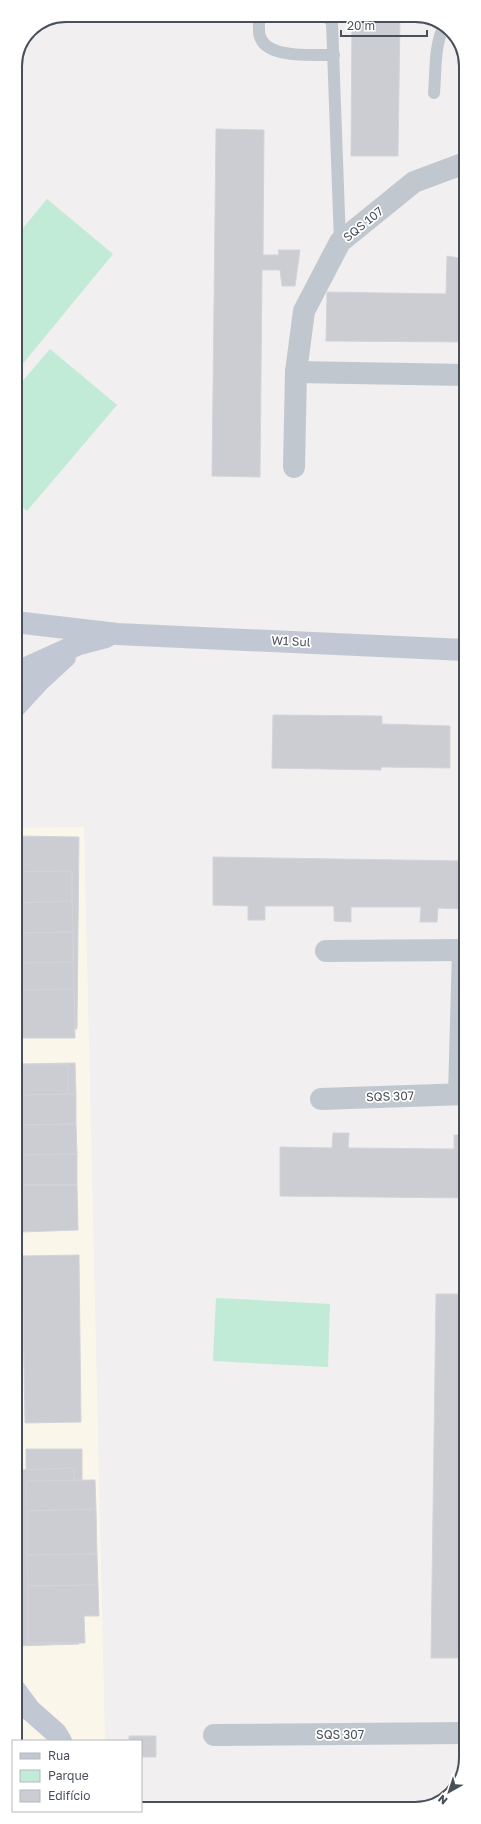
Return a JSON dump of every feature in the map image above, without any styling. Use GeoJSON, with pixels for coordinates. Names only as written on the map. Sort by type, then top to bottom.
{"type":"FeatureCollection","features":[{"type":"Feature","properties":{"kind":"street","name":"SQS 107"},"geometry":{"type":"LineString","coordinates":[[294,467],[296,372],[304,311],[340,242],[414,182],[459,165]]}},
{"type":"Feature","properties":{"kind":"street"},"geometry":{"type":"LineString","coordinates":[[296,372],[459,375]]}},
{"type":"Feature","properties":{"kind":"street","name":"W1 Sul"},"geometry":{"type":"LineString","coordinates":[[22,623],[117,634],[459,650]]}},
{"type":"Feature","properties":{"kind":"street","name":"W1 Sul"},"geometry":{"type":"LineString","coordinates":[[22,670],[79,644],[117,634]]}},
{"type":"Feature","properties":{"kind":"street"},"geometry":{"type":"LineString","coordinates":[[22,699],[38,682],[79,644]]}},
{"type":"Feature","properties":{"kind":"street","name":"SQS 307"},"geometry":{"type":"LineString","coordinates":[[326,951],[459,950]]}},
{"type":"Feature","properties":{"kind":"street","name":"SQS 307"},"geometry":{"type":"LineString","coordinates":[[321,1099],[459,1094]]}},
{"type":"Feature","properties":{"kind":"street"},"geometry":{"type":"LineString","coordinates":[[23,1710],[56,1733],[60,1740]]}},
{"type":"Feature","properties":{"kind":"street","name":"SQS 307"},"geometry":{"type":"LineString","coordinates":[[214,1735],[459,1733]]}},
{"type":"Feature","properties":{"kind":"lane"},"geometry":{"type":"LineString","coordinates":[[259,22],[259,34],[265,45],[279,53],[334,55]]}},
{"type":"Feature","properties":{"kind":"lane"},"geometry":{"type":"LineString","coordinates":[[331,22],[334,55],[340,242]]}},
{"type":"Feature","properties":{"kind":"lane"},"geometry":{"type":"LineString","coordinates":[[434,93],[437,52],[441,31]]}},
{"type":"Feature","properties":{"kind":"shaded area"},"geometry":{"type":"Polygon","coordinates":[[[84,827],[105,1740],[22,1740],[22,828],[84,827]]]}},
{"type":"Feature","properties":{"kind":"green space"},"geometry":{"type":"Polygon","coordinates":[[[47,199],[113,254],[22,365],[22,229],[47,199]]]}},
{"type":"Feature","properties":{"kind":"green space"},"geometry":{"type":"Polygon","coordinates":[[[50,349],[117,405],[27,511],[22,507],[22,382],[50,349]]]}},
{"type":"Feature","properties":{"kind":"green space"},"geometry":{"type":"Polygon","coordinates":[[[216,1298],[330,1304],[328,1367],[213,1361],[216,1298]]]}},
{"type":"Feature","properties":{"kind":"building"},"geometry":{"type":"Polygon","coordinates":[[[352,22],[400,22],[398,156],[351,156],[352,22]]]}},
{"type":"Feature","properties":{"kind":"building"},"geometry":{"type":"Polygon","coordinates":[[[216,129],[264,130],[263,255],[279,255],[278,250],[300,250],[295,286],[282,286],[280,270],[262,270],[260,477],[212,476],[216,129]]]}},
{"type":"Feature","properties":{"kind":"building"},"geometry":{"type":"Polygon","coordinates":[[[447,256],[459,258],[459,342],[326,341],[327,292],[446,294],[447,256]]]}},
{"type":"Feature","properties":{"kind":"building"},"geometry":{"type":"Polygon","coordinates":[[[273,715],[382,716],[382,724],[450,726],[450,768],[381,767],[381,770],[272,768],[273,715]]]}},
{"type":"Feature","properties":{"kind":"building"},"geometry":{"type":"Polygon","coordinates":[[[22,836],[79,837],[77,1029],[22,1028],[22,836]]]}},
{"type":"Feature","properties":{"kind":"building"},"geometry":{"type":"Polygon","coordinates":[[[213,857],[459,861],[459,909],[438,908],[437,922],[420,922],[421,907],[351,907],[351,922],[334,921],[334,906],[265,906],[265,920],[248,920],[248,906],[213,905],[213,857]]]}},
{"type":"Feature","properties":{"kind":"building"},"geometry":{"type":"Polygon","coordinates":[[[72,871],[72,901],[22,903],[22,872],[72,871]]]}},
{"type":"Feature","properties":{"kind":"building"},"geometry":{"type":"Polygon","coordinates":[[[72,901],[73,932],[22,933],[22,903],[72,901]]]}},
{"type":"Feature","properties":{"kind":"building"},"geometry":{"type":"Polygon","coordinates":[[[73,932],[73,962],[22,963],[22,933],[73,932]]]}},
{"type":"Feature","properties":{"kind":"building"},"geometry":{"type":"Polygon","coordinates":[[[73,962],[74,989],[22,990],[22,963],[73,962]]]}},
{"type":"Feature","properties":{"kind":"building"},"geometry":{"type":"Polygon","coordinates":[[[74,989],[75,1038],[22,1038],[22,990],[74,989]]]}},
{"type":"Feature","properties":{"kind":"building"},"geometry":{"type":"Polygon","coordinates":[[[75,1063],[76,1094],[22,1095],[22,1064],[75,1063]]]}},
{"type":"Feature","properties":{"kind":"building"},"geometry":{"type":"Polygon","coordinates":[[[22,1065],[68,1065],[70,1223],[22,1223],[22,1065]]]}},
{"type":"Feature","properties":{"kind":"building"},"geometry":{"type":"Polygon","coordinates":[[[76,1094],[76,1124],[22,1125],[22,1095],[76,1094]]]}},
{"type":"Feature","properties":{"kind":"building"},"geometry":{"type":"Polygon","coordinates":[[[76,1124],[77,1154],[22,1155],[22,1125],[76,1124]]]}},
{"type":"Feature","properties":{"kind":"building"},"geometry":{"type":"Polygon","coordinates":[[[333,1133],[349,1133],[348,1148],[454,1149],[454,1135],[459,1135],[459,1198],[280,1196],[280,1147],[332,1148],[333,1133]]]}},
{"type":"Feature","properties":{"kind":"building"},"geometry":{"type":"Polygon","coordinates":[[[77,1154],[77,1185],[22,1185],[22,1155],[77,1154]]]}},
{"type":"Feature","properties":{"kind":"building"},"geometry":{"type":"Polygon","coordinates":[[[22,1185],[77,1185],[78,1230],[22,1232],[22,1185]]]}},
{"type":"Feature","properties":{"kind":"building"},"geometry":{"type":"Polygon","coordinates":[[[79,1255],[81,1422],[25,1423],[22,1256],[79,1255]]]}},
{"type":"Feature","properties":{"kind":"building"},"geometry":{"type":"Polygon","coordinates":[[[436,1294],[459,1294],[459,1658],[431,1658],[436,1294]]]}},
{"type":"Feature","properties":{"kind":"building"},"geometry":{"type":"Polygon","coordinates":[[[26,1449],[82,1449],[82,1480],[26,1481],[26,1449]]]}},
{"type":"Feature","properties":{"kind":"building"},"geometry":{"type":"Polygon","coordinates":[[[74,1468],[79,1644],[22,1646],[22,1470],[74,1468]]]}},
{"type":"Feature","properties":{"kind":"building"},"geometry":{"type":"Polygon","coordinates":[[[95,1480],[96,1509],[27,1511],[26,1481],[95,1480]]]}},
{"type":"Feature","properties":{"kind":"building"},"geometry":{"type":"Polygon","coordinates":[[[96,1509],[97,1554],[27,1555],[27,1511],[96,1509]]]}},
{"type":"Feature","properties":{"kind":"building"},"geometry":{"type":"Polygon","coordinates":[[[97,1554],[98,1585],[28,1586],[27,1555],[97,1554]]]}},
{"type":"Feature","properties":{"kind":"building"},"geometry":{"type":"Polygon","coordinates":[[[98,1585],[99,1616],[84,1616],[85,1643],[28,1643],[28,1586],[98,1585]]]}},
{"type":"Feature","properties":{"kind":"building"},"geometry":{"type":"Polygon","coordinates":[[[129,1736],[156,1736],[156,1757],[142,1757],[142,1740],[129,1740],[129,1736]]]}}]}
